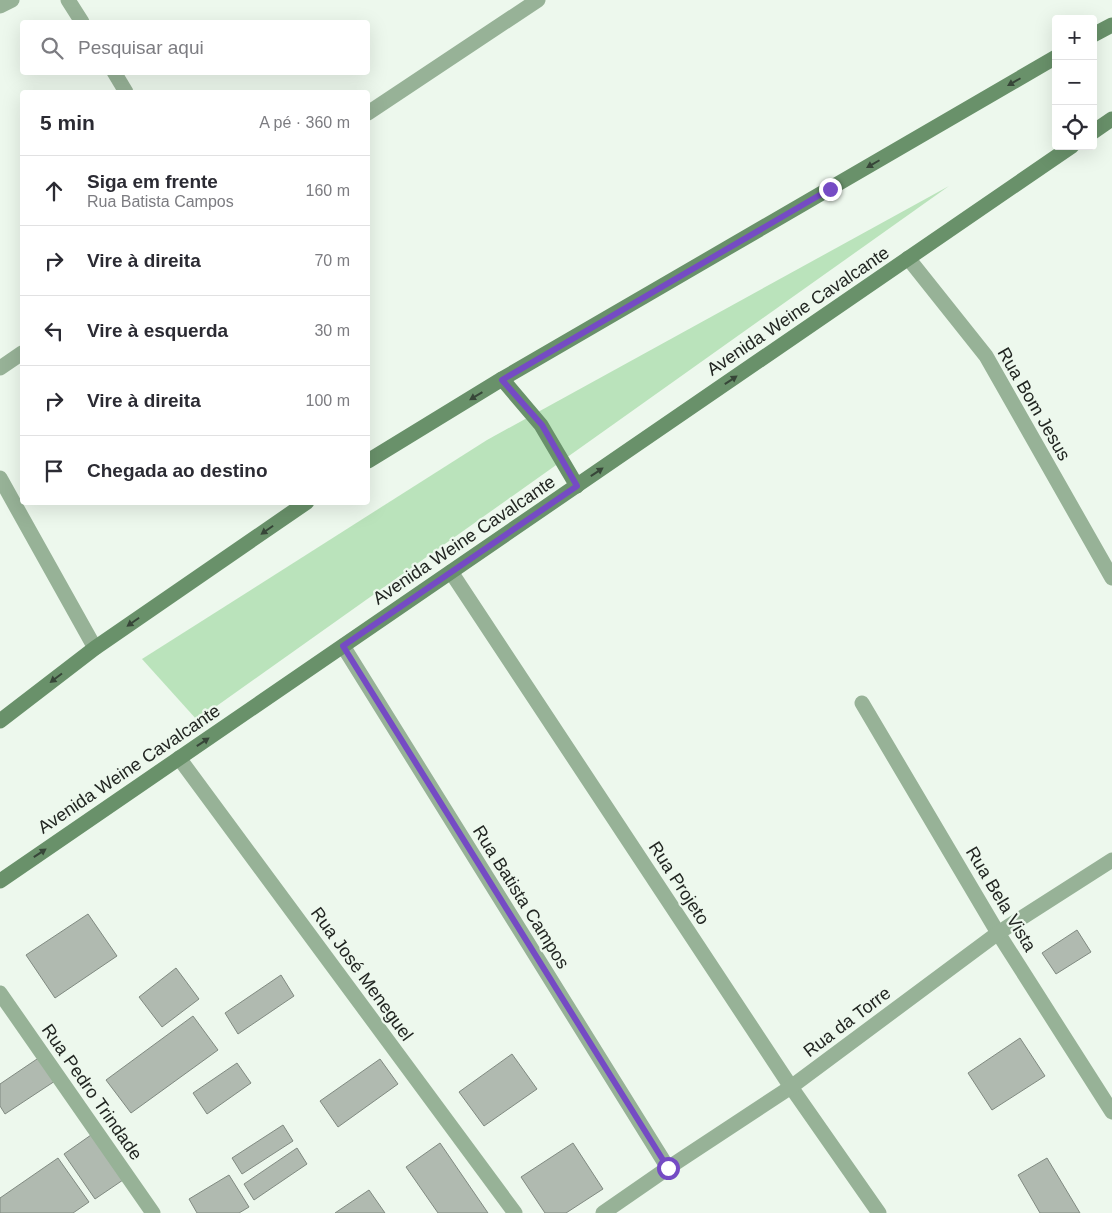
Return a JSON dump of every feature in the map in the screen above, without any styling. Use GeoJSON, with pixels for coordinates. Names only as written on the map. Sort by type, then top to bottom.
{"type":"FeatureCollection","features":[{"type":"Feature","properties":{"kind":"main road"},"geometry":{"type":"LineString","coordinates":[[1097,33],[1112,24]]}},
{"type":"Feature","properties":{"kind":"main road"},"geometry":{"type":"LineString","coordinates":[[370,461],[502,380],[1052,59]]}},
{"type":"Feature","properties":{"kind":"main road"},"geometry":{"type":"LineString","coordinates":[[1097,129],[1112,119]]}},
{"type":"Feature","properties":{"kind":"main road","name":"Avenida Weine Cavalcante"},"geometry":{"type":"LineString","coordinates":[[0,881],[1066,150]]}},
{"type":"Feature","properties":{"kind":"main road"},"geometry":{"type":"LineString","coordinates":[[502,380],[542,425],[577,486]]}},
{"type":"Feature","properties":{"kind":"main road"},"geometry":{"type":"LineString","coordinates":[[0,721],[95,648],[303,505]]}},
{"type":"Feature","properties":{"kind":"street"},"geometry":{"type":"LineString","coordinates":[[0,6],[12,0]]}},
{"type":"Feature","properties":{"kind":"street"},"geometry":{"type":"LineString","coordinates":[[68,0],[81,20]]}},
{"type":"Feature","properties":{"kind":"street"},"geometry":{"type":"LineString","coordinates":[[370,112],[538,0]]}},
{"type":"Feature","properties":{"kind":"street"},"geometry":{"type":"LineString","coordinates":[[116,75],[125,90]]}},
{"type":"Feature","properties":{"kind":"street","name":"Rua Bom Jesus"},"geometry":{"type":"LineString","coordinates":[[908,258],[986,356],[1112,578]]}},
{"type":"Feature","properties":{"kind":"street"},"geometry":{"type":"LineString","coordinates":[[0,368],[20,354]]}},
{"type":"Feature","properties":{"kind":"street"},"geometry":{"type":"LineString","coordinates":[[0,478],[95,648]]}},
{"type":"Feature","properties":{"kind":"street","name":"Rua Projeto"},"geometry":{"type":"LineString","coordinates":[[451,572],[791,1087],[879,1213]]}},
{"type":"Feature","properties":{"kind":"street","name":"Rua Batista Campos"},"geometry":{"type":"LineString","coordinates":[[343,646],[668,1168]]}},
{"type":"Feature","properties":{"kind":"street","name":"Rua Bela Vista"},"geometry":{"type":"LineString","coordinates":[[862,703],[998,933],[1112,1112]]}},
{"type":"Feature","properties":{"kind":"street","name":"Rua José Meneguel"},"geometry":{"type":"LineString","coordinates":[[180,758],[515,1213]]}},
{"type":"Feature","properties":{"kind":"street","name":"Rua da Torre"},"geometry":{"type":"LineString","coordinates":[[603,1213],[791,1087],[998,933],[1112,860]]}},
{"type":"Feature","properties":{"kind":"street","name":"Rua Pedro Trindade"},"geometry":{"type":"LineString","coordinates":[[0,993],[153,1213]]}},
{"type":"Feature","properties":{"kind":"green space"},"geometry":{"type":"Polygon","coordinates":[[[949,186],[197,720],[142,659],[487,440],[949,186]]]}},
{"type":"Feature","properties":{"kind":"building"},"geometry":{"type":"Polygon","coordinates":[[[88,914],[117,956],[55,998],[26,955],[88,914]]]}},
{"type":"Feature","properties":{"kind":"building"},"geometry":{"type":"Polygon","coordinates":[[[1077,930],[1091,952],[1056,974],[1042,953],[1077,930]]]}},
{"type":"Feature","properties":{"kind":"building"},"geometry":{"type":"Polygon","coordinates":[[[176,968],[199,999],[162,1027],[139,997],[176,968]]]}},
{"type":"Feature","properties":{"kind":"building"},"geometry":{"type":"Polygon","coordinates":[[[281,975],[294,996],[238,1034],[225,1013],[281,975]]]}},
{"type":"Feature","properties":{"kind":"building"},"geometry":{"type":"Polygon","coordinates":[[[193,1016],[218,1050],[131,1113],[106,1080],[193,1016]]]}},
{"type":"Feature","properties":{"kind":"building"},"geometry":{"type":"Polygon","coordinates":[[[1020,1038],[1045,1076],[992,1110],[968,1073],[1020,1038]]]}},
{"type":"Feature","properties":{"kind":"building"},"geometry":{"type":"Polygon","coordinates":[[[512,1054],[537,1089],[484,1126],[459,1092],[512,1054]]]}},
{"type":"Feature","properties":{"kind":"building"},"geometry":{"type":"Polygon","coordinates":[[[40,1057],[55,1081],[5,1114],[0,1106],[0,1084],[40,1057]]]}},
{"type":"Feature","properties":{"kind":"building"},"geometry":{"type":"Polygon","coordinates":[[[380,1059],[398,1084],[338,1127],[320,1101],[380,1059]]]}},
{"type":"Feature","properties":{"kind":"building"},"geometry":{"type":"Polygon","coordinates":[[[237,1063],[251,1083],[207,1114],[193,1093],[237,1063]]]}},
{"type":"Feature","properties":{"kind":"building"},"geometry":{"type":"Polygon","coordinates":[[[283,1125],[293,1141],[242,1174],[232,1158],[283,1125]]]}},
{"type":"Feature","properties":{"kind":"building"},"geometry":{"type":"Polygon","coordinates":[[[91,1135],[123,1180],[95,1199],[64,1154],[91,1135]]]}},
{"type":"Feature","properties":{"kind":"building"},"geometry":{"type":"Polygon","coordinates":[[[440,1143],[488,1213],[438,1213],[406,1167],[440,1143]]]}},
{"type":"Feature","properties":{"kind":"building"},"geometry":{"type":"Polygon","coordinates":[[[573,1143],[603,1189],[566,1213],[545,1213],[521,1177],[573,1143]]]}},
{"type":"Feature","properties":{"kind":"building"},"geometry":{"type":"Polygon","coordinates":[[[297,1148],[307,1164],[254,1200],[244,1184],[297,1148]]]}},
{"type":"Feature","properties":{"kind":"building"},"geometry":{"type":"Polygon","coordinates":[[[58,1158],[89,1202],[73,1213],[0,1213],[0,1198],[58,1158]]]}},
{"type":"Feature","properties":{"kind":"building"},"geometry":{"type":"Polygon","coordinates":[[[1047,1158],[1080,1213],[1040,1213],[1018,1175],[1047,1158]]]}},
{"type":"Feature","properties":{"kind":"building"},"geometry":{"type":"Polygon","coordinates":[[[229,1175],[249,1207],[239,1213],[197,1213],[189,1199],[229,1175]]]}},
{"type":"Feature","properties":{"kind":"building"},"geometry":{"type":"Polygon","coordinates":[[[369,1190],[385,1213],[335,1213],[369,1190]]]}},
{"type":"Feature","properties":{"kind":"route"},"geometry":{"type":"LineString","coordinates":[[668,1168],[343,646],[577,486],[542,425],[502,380],[830,189]]}}]}
